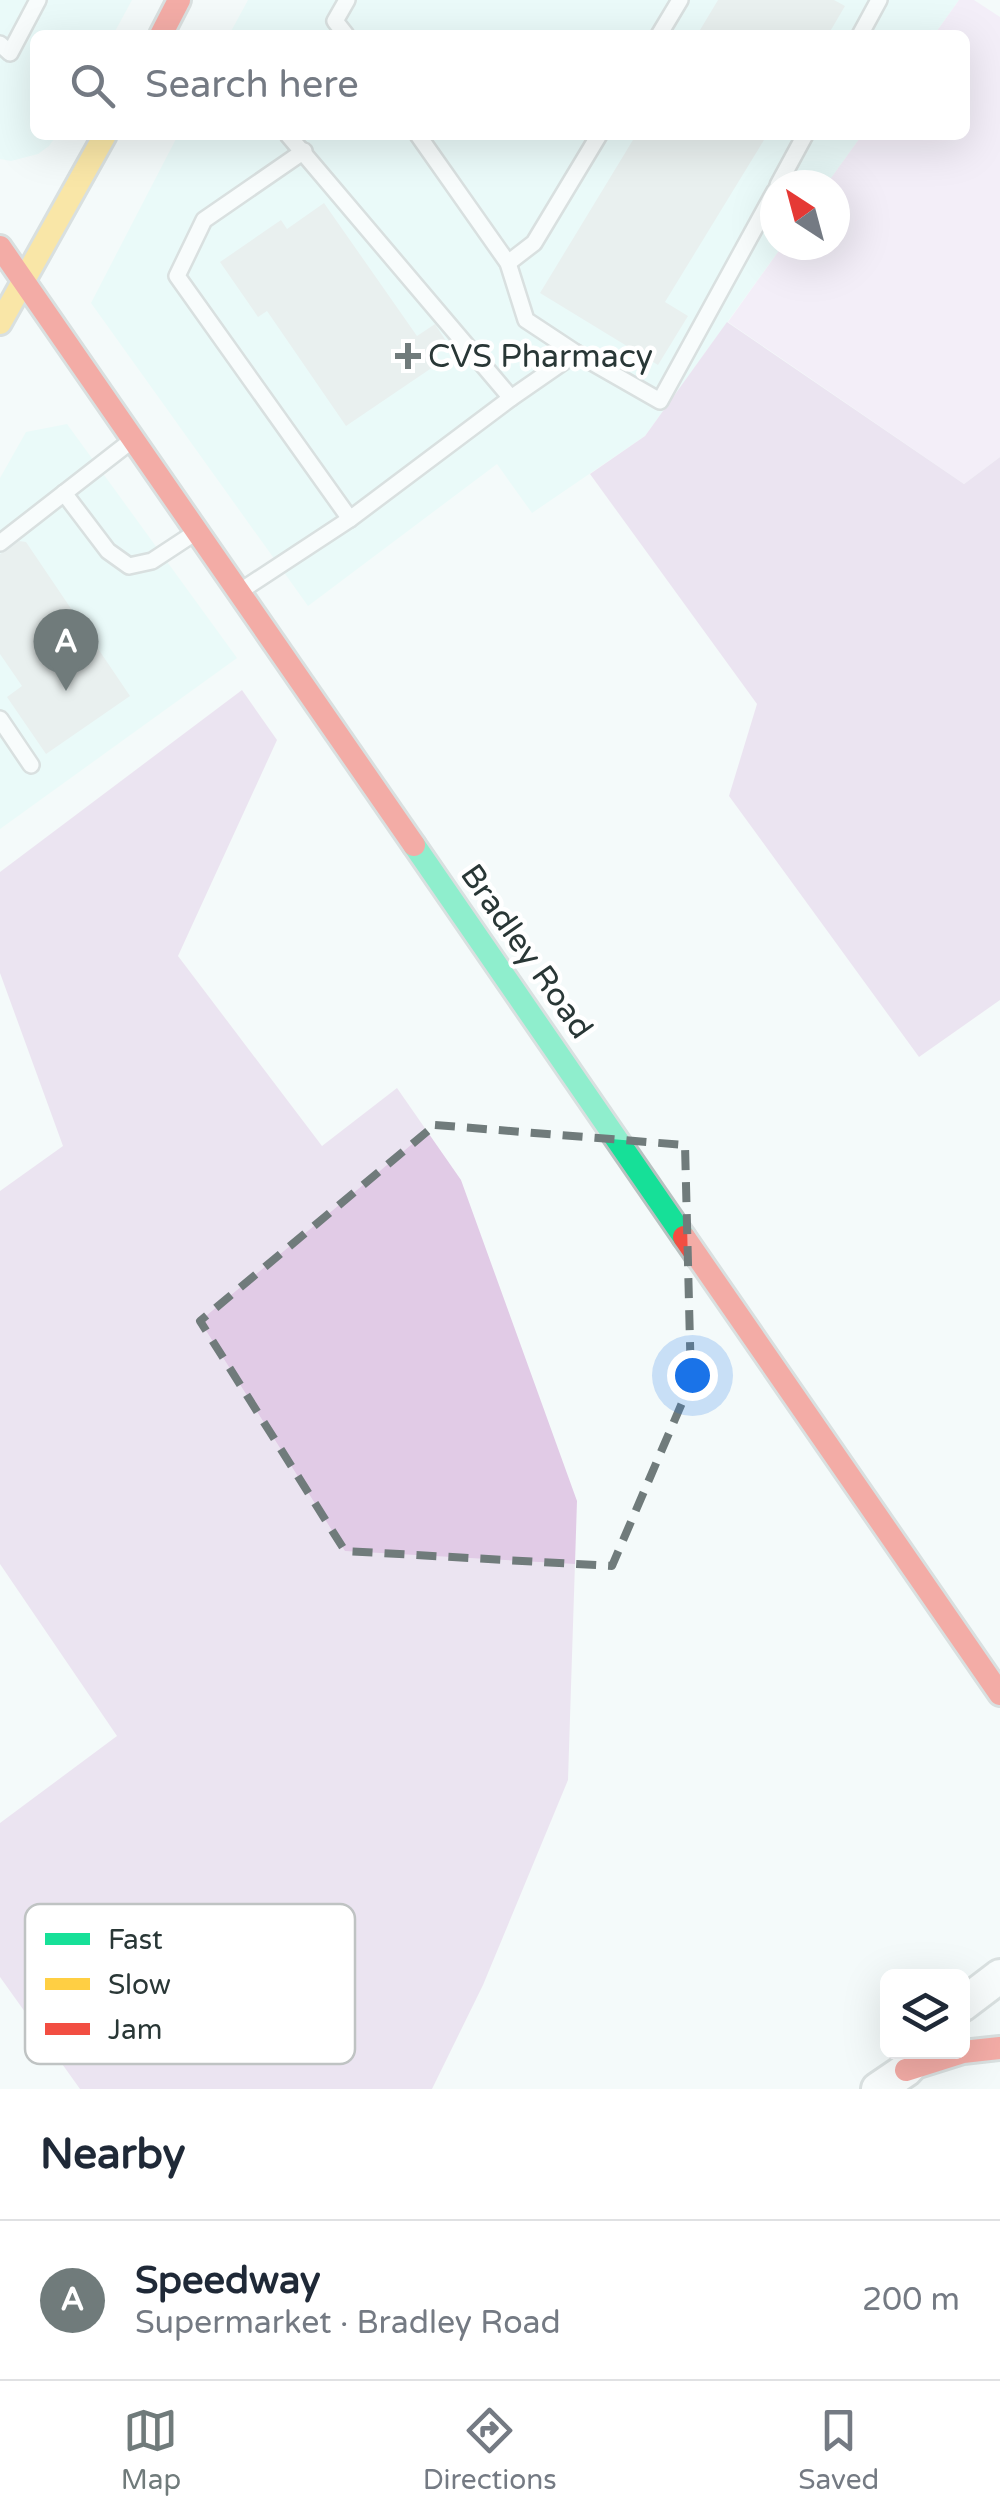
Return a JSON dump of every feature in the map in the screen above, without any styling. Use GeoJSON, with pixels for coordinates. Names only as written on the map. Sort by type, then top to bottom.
{"type":"FeatureCollection","features":[{"type":"Feature","properties":{"kind":"street"},"geometry":{"type":"LineString","coordinates":[[164,30],[179,0]]}},
{"type":"Feature","properties":{"kind":"street"},"geometry":{"type":"LineString","coordinates":[[0,324],[102,140]]}},
{"type":"Feature","properties":{"kind":"street","name":"Bradley Road"},"geometry":{"type":"LineString","coordinates":[[0,246],[1000,1694]]}},
{"type":"Feature","properties":{"kind":"street"},"geometry":{"type":"LineString","coordinates":[[970,1999],[1000,1976]]}},
{"type":"Feature","properties":{"kind":"street"},"geometry":{"type":"LineString","coordinates":[[878,2089],[914,2060],[1000,2048]]}},
{"type":"Feature","properties":{"kind":"lane"},"geometry":{"type":"LineString","coordinates":[[0,44],[10,54],[38,0]]}},
{"type":"Feature","properties":{"kind":"lane"},"geometry":{"type":"LineString","coordinates":[[342,30],[335,21],[346,0]]}},
{"type":"Feature","properties":{"kind":"lane"},"geometry":{"type":"LineString","coordinates":[[663,30],[680,0]]}},
{"type":"Feature","properties":{"kind":"lane"},"geometry":{"type":"LineString","coordinates":[[863,30],[880,0]]}},
{"type":"Feature","properties":{"kind":"lane"},"geometry":{"type":"LineString","coordinates":[[293,140],[511,398]]}},
{"type":"Feature","properties":{"kind":"lane"},"geometry":{"type":"LineString","coordinates":[[422,140],[508,262],[526,320],[660,401],[760,217]]}},
{"type":"Feature","properties":{"kind":"lane"},"geometry":{"type":"LineString","coordinates":[[508,262],[534,243],[596,140]]}},
{"type":"Feature","properties":{"kind":"lane"},"geometry":{"type":"LineString","coordinates":[[786,170],[803,140]]}},
{"type":"Feature","properties":{"kind":"lane"},"geometry":{"type":"LineString","coordinates":[[304,152],[204,220],[177,276],[350,519]]}},
{"type":"Feature","properties":{"kind":"lane"},"geometry":{"type":"LineString","coordinates":[[238,593],[350,519],[576,353]]}},
{"type":"Feature","properties":{"kind":"lane"},"geometry":{"type":"LineString","coordinates":[[0,543],[133,440]]}},
{"type":"Feature","properties":{"kind":"lane"},"geometry":{"type":"LineString","coordinates":[[64,494],[108,552],[129,566],[152,562],[196,532]]}},
{"type":"Feature","properties":{"kind":"lane"},"geometry":{"type":"LineString","coordinates":[[0,720],[31,765]]}},
{"type":"Feature","properties":{"kind":"highlighted area"},"geometry":{"type":"Polygon","coordinates":[[[435,1125],[685,1145],[691,1382],[612,1566],[345,1551],[200,1321],[435,1125]]]}},
{"type":"Feature","properties":{"kind":"shaded area"},"geometry":{"type":"Polygon","coordinates":[[[0,0],[132,0],[116,30],[30,30],[30,140],[53,140],[38,154],[11,161],[0,159],[0,0]]]}},
{"type":"Feature","properties":{"kind":"shaded area"},"geometry":{"type":"Polygon","coordinates":[[[248,0],[959,0],[938,30],[232,30],[248,0]]]}},
{"type":"Feature","properties":{"kind":"shaded area"},"geometry":{"type":"Polygon","coordinates":[[[959,0],[974,0],[1000,17],[1000,457],[964,484],[728,322],[772,260],[850,260],[850,170],[837,170],[858,140],[970,140],[970,30],[938,30],[959,0]]]}},
{"type":"Feature","properties":{"kind":"shaded area"},"geometry":{"type":"Polygon","coordinates":[[[175,140],[858,140],[837,170],[760,170],[760,260],[772,260],[645,436],[532,513],[497,464],[308,606],[91,303],[175,140]]]}},
{"type":"Feature","properties":{"kind":"shaded area"},"geometry":{"type":"Polygon","coordinates":[[[727,322],[964,484],[1000,457],[1000,1000],[919,1057],[729,796],[757,704],[590,474],[645,436],[727,322]]]}},
{"type":"Feature","properties":{"kind":"shaded area"},"geometry":{"type":"Polygon","coordinates":[[[67,424],[237,658],[0,829],[0,478],[26,432],[67,424]]]}},
{"type":"Feature","properties":{"kind":"shaded area"},"geometry":{"type":"Polygon","coordinates":[[[242,690],[277,740],[178,956],[322,1146],[397,1088],[461,1180],[577,1501],[568,1780],[483,1985],[432,2089],[80,2089],[62,2064],[355,2064],[355,1904],[25,1904],[25,2012],[0,1977],[0,1823],[117,1736],[0,1564],[0,1191],[63,1146],[0,973],[0,872],[242,690]]]}},
{"type":"Feature","properties":{"kind":"building"},"geometry":{"type":"Polygon","coordinates":[[[718,0],[834,0],[845,6],[831,30],[700,30],[718,0]]]}},
{"type":"Feature","properties":{"kind":"building"},"geometry":{"type":"Polygon","coordinates":[[[633,140],[764,140],[665,302],[688,316],[658,365],[540,293],[633,140]]]}},
{"type":"Feature","properties":{"kind":"building","name":"CVS Pharmacy"},"geometry":{"type":"Polygon","coordinates":[[[324,203],[417,336],[435,324],[448,344],[431,356],[436,365],[346,426],[267,311],[258,317],[220,262],[281,220],[287,229],[324,203]]]}},
{"type":"Feature","properties":{"kind":"building"},"geometry":{"type":"Polygon","coordinates":[[[19,541],[26,542],[130,696],[46,754],[7,697],[22,686],[0,654],[0,554],[19,541]]]}},
{"type":"Feature","properties":{"kind":"traffic: fast"},"geometry":{"type":"LineString","coordinates":[[414,845],[684,1237]]}},
{"type":"Feature","properties":{"kind":"traffic: slow"},"geometry":{"type":"LineString","coordinates":[[0,323],[102,140]]}},
{"type":"Feature","properties":{"kind":"traffic: jam"},"geometry":{"type":"LineString","coordinates":[[164,30],[179,0]]}},
{"type":"Feature","properties":{"kind":"traffic: jam"},"geometry":{"type":"LineString","coordinates":[[0,247],[414,845]]}},
{"type":"Feature","properties":{"kind":"traffic: jam"},"geometry":{"type":"LineString","coordinates":[[684,1237],[1000,1694]]}},
{"type":"Feature","properties":{"kind":"traffic: jam"},"geometry":{"type":"LineString","coordinates":[[906,2070],[963,2052],[1000,2048]]}},
{"type":"Feature","properties":{"kind":"place","name":"CVS Pharmacy"},"geometry":{"type":"Point","coordinates":[408,356]}},
{"type":"Feature","properties":{"kind":"place","name":"Speedway"},"geometry":{"type":"Point","coordinates":[66,691]}}]}
